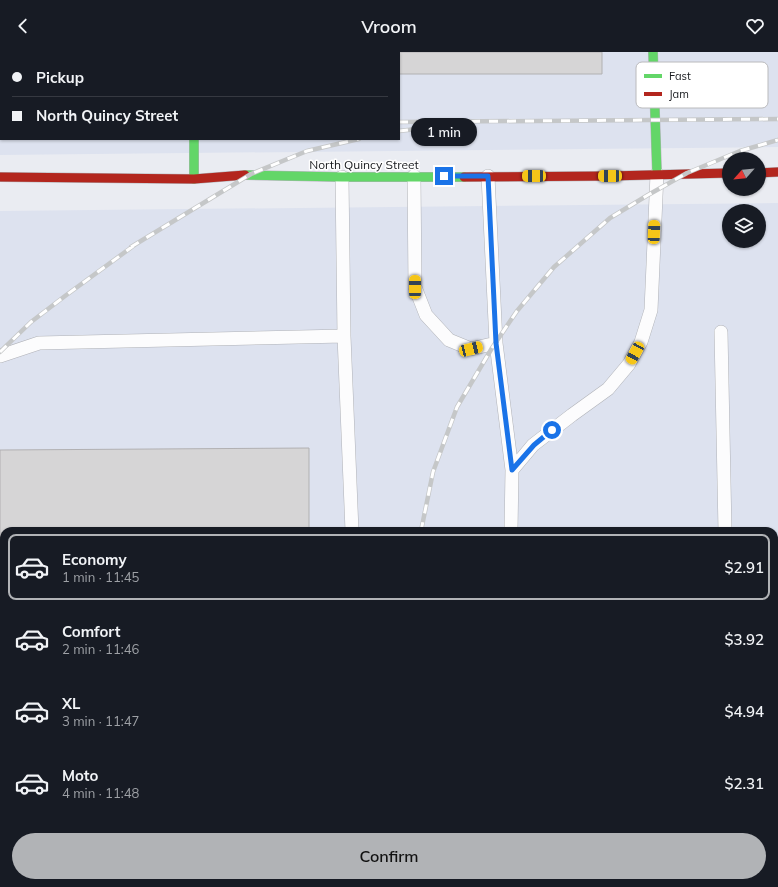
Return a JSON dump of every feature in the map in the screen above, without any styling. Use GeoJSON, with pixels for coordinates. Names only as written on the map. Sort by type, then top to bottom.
{"type":"FeatureCollection","features":[{"type":"Feature","properties":{"kind":"street"},"geometry":{"type":"LineString","coordinates":[[652,52],[652,62]]}},
{"type":"Feature","properties":{"kind":"street"},"geometry":{"type":"LineString","coordinates":[[654,108],[657,174]]}},
{"type":"Feature","properties":{"kind":"street"},"geometry":{"type":"LineString","coordinates":[[194,140],[194,179]]}},
{"type":"Feature","properties":{"kind":"street"},"geometry":{"type":"LineString","coordinates":[[766,173],[778,172]]}},
{"type":"Feature","properties":{"kind":"street","name":"North Quincy Street"},"geometry":{"type":"LineString","coordinates":[[0,177],[194,179],[252,174],[342,177],[722,173]]}},
{"type":"Feature","properties":{"kind":"lane"},"geometry":{"type":"LineString","coordinates":[[512,470],[534,445],[608,389],[629,364],[642,342],[651,310],[657,174]]}},
{"type":"Feature","properties":{"kind":"lane"},"geometry":{"type":"LineString","coordinates":[[414,176],[415,287],[426,315],[449,340],[471,349],[496,343]]}},
{"type":"Feature","properties":{"kind":"lane"},"geometry":{"type":"LineString","coordinates":[[488,176],[496,343],[512,470],[511,527]]}},
{"type":"Feature","properties":{"kind":"lane"},"geometry":{"type":"LineString","coordinates":[[342,177],[344,336],[352,527]]}},
{"type":"Feature","properties":{"kind":"lane"},"geometry":{"type":"LineString","coordinates":[[721,332],[725,527]]}},
{"type":"Feature","properties":{"kind":"lane"},"geometry":{"type":"LineString","coordinates":[[0,356],[39,343],[344,336]]}},
{"type":"Feature","properties":{"kind":"shaded area"},"geometry":{"type":"Polygon","coordinates":[[[400,52],[778,52],[778,147],[0,155],[0,140],[400,140],[400,52]]]}},
{"type":"Feature","properties":{"kind":"shaded area"},"geometry":{"type":"Polygon","coordinates":[[[778,203],[778,527],[0,527],[0,211],[778,203]]]}},
{"type":"Feature","properties":{"kind":"building"},"geometry":{"type":"Polygon","coordinates":[[[400,52],[602,52],[602,74],[400,74],[400,52]]]}},
{"type":"Feature","properties":{"kind":"building"},"geometry":{"type":"Polygon","coordinates":[[[309,448],[309,527],[0,527],[0,450],[309,448]]]}},
{"type":"Feature","properties":{"kind":"railway"},"geometry":{"type":"LineString","coordinates":[[400,122],[778,119]]}},
{"type":"Feature","properties":{"kind":"railway"},"geometry":{"type":"LineString","coordinates":[[400,131],[434,127]]}},
{"type":"Feature","properties":{"kind":"railway"},"geometry":{"type":"LineString","coordinates":[[131,247],[251,174],[307,151],[355,140]]}},
{"type":"Feature","properties":{"kind":"railway"},"geometry":{"type":"LineString","coordinates":[[422,527],[433,472],[457,407],[492,348],[517,311],[554,267],[610,218],[648,195],[687,173],[740,151],[778,140]]}},
{"type":"Feature","properties":{"kind":"railway"},"geometry":{"type":"LineString","coordinates":[[0,352],[31,322],[136,244]]}},
{"type":"Feature","properties":{"kind":"traffic: fast"},"geometry":{"type":"LineString","coordinates":[[653,52],[653,62]]}},
{"type":"Feature","properties":{"kind":"traffic: fast"},"geometry":{"type":"LineString","coordinates":[[655,108],[657,174]]}},
{"type":"Feature","properties":{"kind":"traffic: fast"},"geometry":{"type":"LineString","coordinates":[[194,140],[194,179]]}},
{"type":"Feature","properties":{"kind":"traffic: fast"},"geometry":{"type":"LineString","coordinates":[[245,175],[464,177]]}},
{"type":"Feature","properties":{"kind":"traffic: jam"},"geometry":{"type":"LineString","coordinates":[[766,173],[778,172]]}},
{"type":"Feature","properties":{"kind":"traffic: jam"},"geometry":{"type":"LineString","coordinates":[[464,177],[722,173]]}},
{"type":"Feature","properties":{"kind":"traffic: jam"},"geometry":{"type":"LineString","coordinates":[[0,177],[194,179],[245,175]]}},
{"type":"Feature","properties":{"kind":"route"},"geometry":{"type":"LineString","coordinates":[[444,176],[488,176],[496,343],[512,470],[534,445],[552,430]]}}]}
